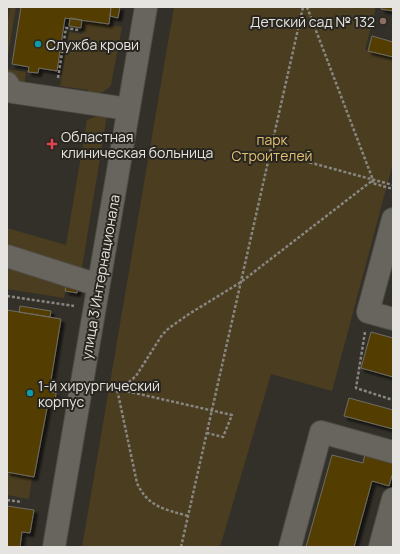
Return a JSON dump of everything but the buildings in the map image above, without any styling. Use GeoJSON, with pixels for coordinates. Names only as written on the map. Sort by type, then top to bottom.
{"type":"FeatureCollection","features":[{"type":"Feature","properties":{"kind":"street","name":"улица 3 Интернационала"},"geometry":{"type":"LineString","coordinates":[[54,547],[146,7]]}},
{"type":"Feature","properties":{"kind":"street"},"geometry":{"type":"LineString","coordinates":[[7,83],[13,92],[128,109]]}},
{"type":"Feature","properties":{"kind":"street"},"geometry":{"type":"LineString","coordinates":[[393,220],[368,312],[393,319]]}},
{"type":"Feature","properties":{"kind":"street"},"geometry":{"type":"LineString","coordinates":[[7,256],[98,284]]}},
{"type":"Feature","properties":{"kind":"street"},"geometry":{"type":"LineString","coordinates":[[290,547],[322,432],[393,452]]}},
{"type":"Feature","properties":{"kind":"street"},"geometry":{"type":"LineString","coordinates":[[380,547],[393,499]]}},
{"type":"Feature","properties":{"kind":"path"},"geometry":{"type":"LineString","coordinates":[[181,547],[303,7]]}},
{"type":"Feature","properties":{"kind":"path"},"geometry":{"type":"LineString","coordinates":[[307,7],[373,180],[372,183],[393,189]]}},
{"type":"Feature","properties":{"kind":"path"},"geometry":{"type":"LineString","coordinates":[[58,82],[66,28],[79,30]]}},
{"type":"Feature","properties":{"kind":"path"},"geometry":{"type":"LineString","coordinates":[[271,152],[393,185]]}},
{"type":"Feature","properties":{"kind":"path"},"geometry":{"type":"LineString","coordinates":[[117,389],[130,382],[136,376],[162,336],[169,328],[241,282],[373,180]]}},
{"type":"Feature","properties":{"kind":"path"},"geometry":{"type":"LineString","coordinates":[[7,296],[80,307]]}},
{"type":"Feature","properties":{"kind":"path"},"geometry":{"type":"LineString","coordinates":[[368,312],[356,388],[393,400]]}},
{"type":"Feature","properties":{"kind":"path"},"geometry":{"type":"LineString","coordinates":[[99,384],[232,415],[223,437],[207,433]]}},
{"type":"Feature","properties":{"kind":"path"},"geometry":{"type":"LineString","coordinates":[[117,389],[137,483],[142,493],[152,503],[162,508],[188,516]]}},
{"type":"Feature","properties":{"kind":"path"},"geometry":{"type":"LineString","coordinates":[[7,500],[22,502]]}},
{"type":"Feature","properties":{"kind":"green space"},"geometry":{"type":"Polygon","coordinates":[[[10,7],[16,7],[7,55],[7,27],[10,7]]]}},
{"type":"Feature","properties":{"kind":"green space","name":"парк Строителей"},"geometry":{"type":"Polygon","coordinates":[[[174,7],[376,7],[365,50],[393,58],[393,163],[332,391],[271,374],[220,547],[82,547],[174,7]]]}},
{"type":"Feature","properties":{"kind":"green space"},"geometry":{"type":"Polygon","coordinates":[[[84,21],[122,27],[111,85],[108,89],[95,97],[87,96],[88,90],[60,86],[69,32],[82,34],[84,21]]]}},
{"type":"Feature","properties":{"kind":"green space"},"geometry":{"type":"Polygon","coordinates":[[[7,69],[26,72],[24,86],[7,73],[7,69]]]}},
{"type":"Feature","properties":{"kind":"green space"},"geometry":{"type":"Polygon","coordinates":[[[99,115],[107,115],[82,268],[7,246],[7,228],[66,245],[87,120],[99,115]]]}},
{"type":"Feature","properties":{"kind":"green space"},"geometry":{"type":"Polygon","coordinates":[[[7,263],[67,281],[64,298],[7,289],[7,263]]]}},
{"type":"Feature","properties":{"kind":"green space"},"geometry":{"type":"Polygon","coordinates":[[[7,468],[33,472],[29,499],[7,495],[7,468]]]}},
{"type":"Feature","properties":{"kind":"place","name":"Детский сад № 132"},"geometry":{"type":"Point","coordinates":[383,21]}},
{"type":"Feature","properties":{"kind":"place","name":"Служба крови"},"geometry":{"type":"Point","coordinates":[38,44]}},
{"type":"Feature","properties":{"kind":"place","name":"Областная клиническая больница"},"geometry":{"type":"Point","coordinates":[52,144]}},
{"type":"Feature","properties":{"kind":"place","name":"1-й хирургический корпус"},"geometry":{"type":"Point","coordinates":[30,393]}}]}
